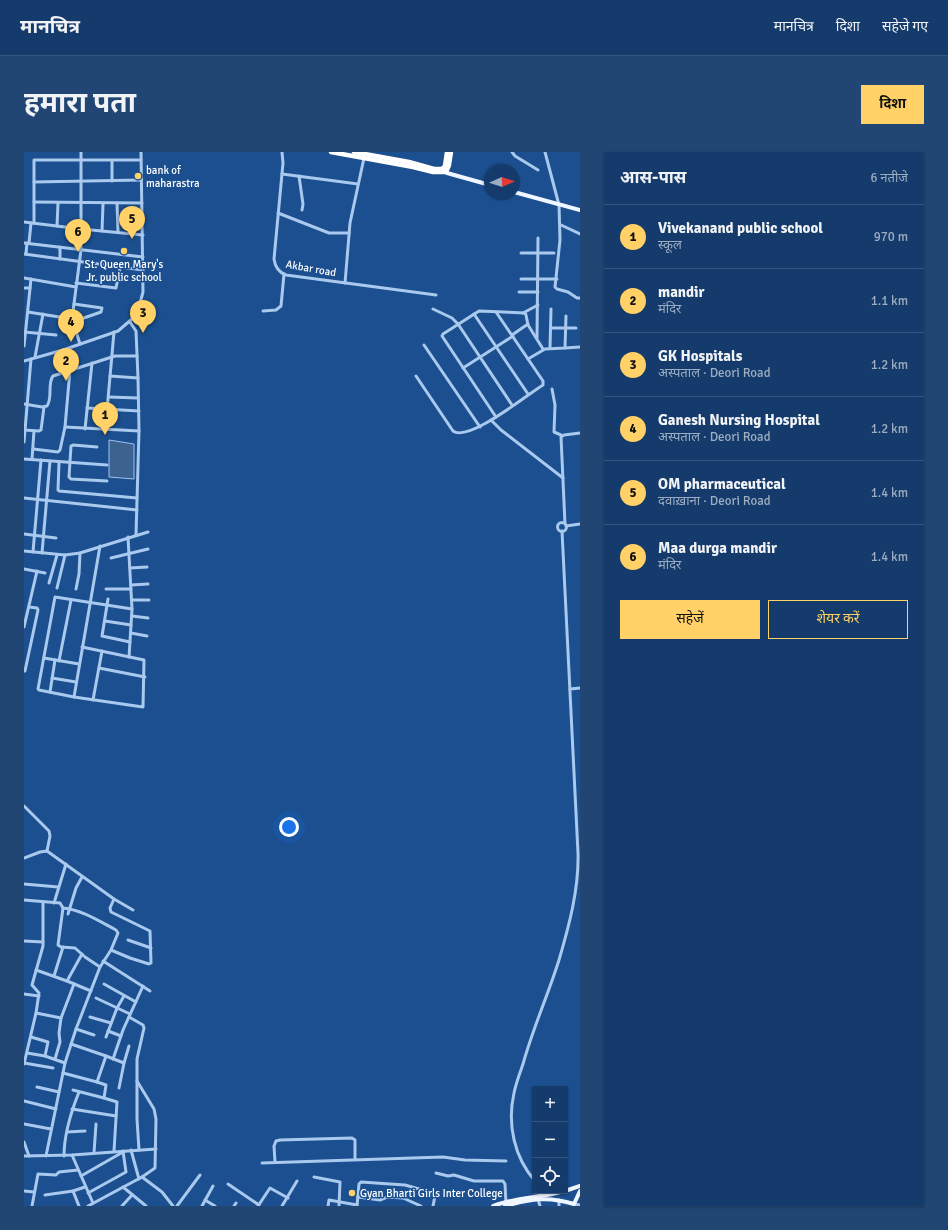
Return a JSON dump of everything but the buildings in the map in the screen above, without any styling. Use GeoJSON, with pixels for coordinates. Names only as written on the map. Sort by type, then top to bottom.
{"type":"FeatureCollection","features":[{"type":"Feature","properties":{"kind":"highway"},"geometry":{"type":"LineString","coordinates":[[331,152],[433,172],[445,170],[449,165],[450,152]]}},
{"type":"Feature","properties":{"kind":"highway"},"geometry":{"type":"LineString","coordinates":[[354,152],[445,170]]}},
{"type":"Feature","properties":{"kind":"highway"},"geometry":{"type":"LineString","coordinates":[[445,170],[447,152]]}},
{"type":"Feature","properties":{"kind":"main road"},"geometry":{"type":"LineString","coordinates":[[445,170],[484,183]]}},
{"type":"Feature","properties":{"kind":"main road"},"geometry":{"type":"LineString","coordinates":[[520,194],[580,210]]}},
{"type":"Feature","properties":{"kind":"main road"},"geometry":{"type":"LineString","coordinates":[[568,1190],[580,1186]]}},
{"type":"Feature","properties":{"kind":"main road"},"geometry":{"type":"LineString","coordinates":[[506,1205],[526,1198],[548,1197],[574,1205],[578,1199],[580,1191]]}},
{"type":"Feature","properties":{"kind":"main road"},"geometry":{"type":"LineString","coordinates":[[493,1206],[538,1199],[556,1194]]}},
{"type":"Feature","properties":{"kind":"street"},"geometry":{"type":"LineString","coordinates":[[80,344],[72,320],[81,250],[81,152]]}},
{"type":"Feature","properties":{"kind":"street"},"geometry":{"type":"LineString","coordinates":[[24,361],[114,332],[130,322],[139,307],[143,292],[141,152]]}},
{"type":"Feature","properties":{"kind":"street","name":"Akbar road"},"geometry":{"type":"LineString","coordinates":[[282,152],[282,174],[274,259],[277,269],[284,274],[436,294]]}},
{"type":"Feature","properties":{"kind":"street"},"geometry":{"type":"LineString","coordinates":[[512,152],[515,156],[538,170]]}},
{"type":"Feature","properties":{"kind":"street"},"geometry":{"type":"LineString","coordinates":[[545,152],[559,205],[561,225],[560,257],[556,287],[557,289],[566,291],[577,298],[580,298]]}},
{"type":"Feature","properties":{"kind":"street"},"geometry":{"type":"LineString","coordinates":[[345,283],[349,233],[364,158]]}},
{"type":"Feature","properties":{"kind":"street"},"geometry":{"type":"LineString","coordinates":[[141,160],[34,160],[33,223],[25,254],[143,270]]}},
{"type":"Feature","properties":{"kind":"street"},"geometry":{"type":"LineString","coordinates":[[112,160],[112,181]]}},
{"type":"Feature","properties":{"kind":"street"},"geometry":{"type":"LineString","coordinates":[[282,174],[358,184]]}},
{"type":"Feature","properties":{"kind":"street"},"geometry":{"type":"LineString","coordinates":[[299,176],[303,204],[302,210]]}},
{"type":"Feature","properties":{"kind":"street"},"geometry":{"type":"LineString","coordinates":[[34,182],[141,180]]}},
{"type":"Feature","properties":{"kind":"street"},"geometry":{"type":"LineString","coordinates":[[34,202],[103,204],[142,203]]}},
{"type":"Feature","properties":{"kind":"street"},"geometry":{"type":"LineString","coordinates":[[58,203],[58,226]]}},
{"type":"Feature","properties":{"kind":"street"},"geometry":{"type":"LineString","coordinates":[[118,203],[118,232]]}},
{"type":"Feature","properties":{"kind":"street"},"geometry":{"type":"LineString","coordinates":[[102,231],[103,204]]}},
{"type":"Feature","properties":{"kind":"street"},"geometry":{"type":"LineString","coordinates":[[278,213],[329,233],[349,233]]}},
{"type":"Feature","properties":{"kind":"street"},"geometry":{"type":"LineString","coordinates":[[24,222],[81,229],[143,234]]}},
{"type":"Feature","properties":{"kind":"street"},"geometry":{"type":"LineString","coordinates":[[561,225],[580,234]]}},
{"type":"Feature","properties":{"kind":"street"},"geometry":{"type":"LineString","coordinates":[[537,338],[538,238]]}},
{"type":"Feature","properties":{"kind":"street"},"geometry":{"type":"LineString","coordinates":[[27,243],[143,257]]}},
{"type":"Feature","properties":{"kind":"street"},"geometry":{"type":"LineString","coordinates":[[60,247],[60,259]]}},
{"type":"Feature","properties":{"kind":"street"},"geometry":{"type":"LineString","coordinates":[[521,253],[554,253]]}},
{"type":"Feature","properties":{"kind":"street"},"geometry":{"type":"LineString","coordinates":[[24,278],[76,285],[116,288],[120,268]]}},
{"type":"Feature","properties":{"kind":"street"},"geometry":{"type":"LineString","coordinates":[[263,311],[276,310],[280,308],[284,274]]}},
{"type":"Feature","properties":{"kind":"street"},"geometry":{"type":"LineString","coordinates":[[521,278],[557,279]]}},
{"type":"Feature","properties":{"kind":"street"},"geometry":{"type":"LineString","coordinates":[[24,346],[31,279]]}},
{"type":"Feature","properties":{"kind":"street"},"geometry":{"type":"LineString","coordinates":[[24,288],[30,288]]}},
{"type":"Feature","properties":{"kind":"street"},"geometry":{"type":"LineString","coordinates":[[519,292],[538,292]]}},
{"type":"Feature","properties":{"kind":"street"},"geometry":{"type":"LineString","coordinates":[[24,299],[29,300]]}},
{"type":"Feature","properties":{"kind":"street"},"geometry":{"type":"LineString","coordinates":[[61,326],[72,320],[101,312],[102,308],[74,304]]}},
{"type":"Feature","properties":{"kind":"street"},"geometry":{"type":"LineString","coordinates":[[496,417],[442,336],[444,333],[480,311],[523,313],[538,305]]}},
{"type":"Feature","properties":{"kind":"street"},"geometry":{"type":"LineString","coordinates":[[433,309],[452,318],[458,324],[512,405]]}},
{"type":"Feature","properties":{"kind":"street"},"geometry":{"type":"LineString","coordinates":[[550,348],[551,309]]}},
{"type":"Feature","properties":{"kind":"street"},"geometry":{"type":"LineString","coordinates":[[28,312],[72,320]]}},
{"type":"Feature","properties":{"kind":"street"},"geometry":{"type":"LineString","coordinates":[[416,376],[455,433],[458,434],[480,427],[543,385],[543,382],[496,312]]}},
{"type":"Feature","properties":{"kind":"street"},"geometry":{"type":"LineString","coordinates":[[523,313],[526,315],[528,324],[543,349]]}},
{"type":"Feature","properties":{"kind":"street"},"geometry":{"type":"LineString","coordinates":[[36,357],[43,314]]}},
{"type":"Feature","properties":{"kind":"street"},"geometry":{"type":"LineString","coordinates":[[474,314],[528,394]]}},
{"type":"Feature","properties":{"kind":"street"},"geometry":{"type":"LineString","coordinates":[[565,348],[566,316]]}},
{"type":"Feature","properties":{"kind":"street"},"geometry":{"type":"LineString","coordinates":[[130,322],[136,331],[138,378],[139,431],[136,535]]}},
{"type":"Feature","properties":{"kind":"street"},"geometry":{"type":"LineString","coordinates":[[463,368],[480,358],[528,324]]}},
{"type":"Feature","properties":{"kind":"street"},"geometry":{"type":"LineString","coordinates":[[551,328],[576,328]]}},
{"type":"Feature","properties":{"kind":"street"},"geometry":{"type":"LineString","coordinates":[[25,332],[56,335]]}},
{"type":"Feature","properties":{"kind":"street"},"geometry":{"type":"LineString","coordinates":[[107,410],[114,332]]}},
{"type":"Feature","properties":{"kind":"street"},"geometry":{"type":"LineString","coordinates":[[424,345],[480,427]]}},
{"type":"Feature","properties":{"kind":"street"},"geometry":{"type":"LineString","coordinates":[[528,359],[543,349],[580,347]]}},
{"type":"Feature","properties":{"kind":"street"},"geometry":{"type":"LineString","coordinates":[[33,449],[59,452],[60,450],[65,427],[70,370],[62,350]]}},
{"type":"Feature","properties":{"kind":"street"},"geometry":{"type":"LineString","coordinates":[[26,405],[47,406],[50,402],[52,377],[112,357],[137,356]]}},
{"type":"Feature","properties":{"kind":"street"},"geometry":{"type":"LineString","coordinates":[[24,442],[31,358]]}},
{"type":"Feature","properties":{"kind":"street"},"geometry":{"type":"LineString","coordinates":[[85,429],[92,364]]}},
{"type":"Feature","properties":{"kind":"street"},"geometry":{"type":"LineString","coordinates":[[110,376],[138,378]]}},
{"type":"Feature","properties":{"kind":"street"},"geometry":{"type":"LineString","coordinates":[[552,389],[555,405],[554,432],[561,435],[580,433]]}},
{"type":"Feature","properties":{"kind":"street"},"geometry":{"type":"LineString","coordinates":[[108,397],[138,398]]}},
{"type":"Feature","properties":{"kind":"street"},"geometry":{"type":"LineString","coordinates":[[25,430],[39,432],[41,430],[44,407]]}},
{"type":"Feature","properties":{"kind":"street"},"geometry":{"type":"LineString","coordinates":[[87,408],[138,411]]}},
{"type":"Feature","properties":{"kind":"street"},"geometry":{"type":"LineString","coordinates":[[491,420],[563,478]]}},
{"type":"Feature","properties":{"kind":"street"},"geometry":{"type":"LineString","coordinates":[[65,427],[139,431]]}},
{"type":"Feature","properties":{"kind":"street"},"geometry":{"type":"LineString","coordinates":[[32,459],[34,431]]}},
{"type":"Feature","properties":{"kind":"street"},"geometry":{"type":"LineString","coordinates":[[561,435],[566,525],[566,529],[562,531]]}},
{"type":"Feature","properties":{"kind":"street"},"geometry":{"type":"LineString","coordinates":[[97,447],[72,446],[70,478],[107,481]]}},
{"type":"Feature","properties":{"kind":"street"},"geometry":{"type":"LineString","coordinates":[[24,459],[107,465]]}},
{"type":"Feature","properties":{"kind":"street"},"geometry":{"type":"LineString","coordinates":[[33,552],[41,460]]}},
{"type":"Feature","properties":{"kind":"street"},"geometry":{"type":"LineString","coordinates":[[42,553],[48,501],[50,461]]}},
{"type":"Feature","properties":{"kind":"street"},"geometry":{"type":"LineString","coordinates":[[59,462],[59,491],[137,498]]}},
{"type":"Feature","properties":{"kind":"street"},"geometry":{"type":"LineString","coordinates":[[24,498],[137,510]]}},
{"type":"Feature","properties":{"kind":"street"},"geometry":{"type":"LineString","coordinates":[[532,1177],[521,1161],[516,1148],[512,1133],[512,1116],[514,1094],[534,1029],[563,945],[578,874],[579,852],[562,531],[558,529],[558,525],[561,523],[566,525],[580,524]]}},
{"type":"Feature","properties":{"kind":"street"},"geometry":{"type":"LineString","coordinates":[[24,551],[57,555],[80,553],[148,532]]}},
{"type":"Feature","properties":{"kind":"street"},"geometry":{"type":"LineString","coordinates":[[24,534],[56,538]]}},
{"type":"Feature","properties":{"kind":"street"},"geometry":{"type":"LineString","coordinates":[[128,537],[132,589],[129,657]]}},
{"type":"Feature","properties":{"kind":"street"},"geometry":{"type":"LineString","coordinates":[[74,697],[100,546]]}},
{"type":"Feature","properties":{"kind":"street"},"geometry":{"type":"LineString","coordinates":[[111,558],[148,549]]}},
{"type":"Feature","properties":{"kind":"street"},"geometry":{"type":"LineString","coordinates":[[76,588],[80,574],[80,553]]}},
{"type":"Feature","properties":{"kind":"street"},"geometry":{"type":"LineString","coordinates":[[49,583],[57,555]]}},
{"type":"Feature","properties":{"kind":"street"},"geometry":{"type":"LineString","coordinates":[[57,588],[65,555]]}},
{"type":"Feature","properties":{"kind":"street"},"geometry":{"type":"LineString","coordinates":[[130,568],[147,567]]}},
{"type":"Feature","properties":{"kind":"street"},"geometry":{"type":"LineString","coordinates":[[24,569],[45,573]]}},
{"type":"Feature","properties":{"kind":"street"},"geometry":{"type":"LineString","coordinates":[[24,627],[37,571]]}},
{"type":"Feature","properties":{"kind":"street"},"geometry":{"type":"LineString","coordinates":[[131,585],[148,584]]}},
{"type":"Feature","properties":{"kind":"street"},"geometry":{"type":"LineString","coordinates":[[106,589],[132,589]]}},
{"type":"Feature","properties":{"kind":"street"},"geometry":{"type":"LineString","coordinates":[[82,647],[144,660],[144,706],[142,708],[74,697],[38,689],[55,598],[132,609]]}},
{"type":"Feature","properties":{"kind":"street"},"geometry":{"type":"LineString","coordinates":[[108,599],[103,637],[130,642]]}},
{"type":"Feature","properties":{"kind":"street"},"geometry":{"type":"LineString","coordinates":[[59,661],[71,600]]}},
{"type":"Feature","properties":{"kind":"street"},"geometry":{"type":"LineString","coordinates":[[132,600],[149,600]]}},
{"type":"Feature","properties":{"kind":"street"},"geometry":{"type":"LineString","coordinates":[[24,671],[38,609],[29,607]]}},
{"type":"Feature","properties":{"kind":"street"},"geometry":{"type":"LineString","coordinates":[[132,616],[148,618]]}},
{"type":"Feature","properties":{"kind":"street"},"geometry":{"type":"LineString","coordinates":[[105,621],[131,625]]}},
{"type":"Feature","properties":{"kind":"street"},"geometry":{"type":"LineString","coordinates":[[131,633],[147,636]]}},
{"type":"Feature","properties":{"kind":"street"},"geometry":{"type":"LineString","coordinates":[[24,647],[30,648]]}},
{"type":"Feature","properties":{"kind":"street"},"geometry":{"type":"LineString","coordinates":[[93,700],[102,651]]}},
{"type":"Feature","properties":{"kind":"street"},"geometry":{"type":"LineString","coordinates":[[44,658],[79,664]]}},
{"type":"Feature","properties":{"kind":"street"},"geometry":{"type":"LineString","coordinates":[[50,692],[55,660]]}},
{"type":"Feature","properties":{"kind":"street"},"geometry":{"type":"LineString","coordinates":[[99,668],[145,677]]}},
{"type":"Feature","properties":{"kind":"street"},"geometry":{"type":"LineString","coordinates":[[52,678],[76,682]]}},
{"type":"Feature","properties":{"kind":"street"},"geometry":{"type":"LineString","coordinates":[[570,689],[580,688]]}},
{"type":"Feature","properties":{"kind":"street"},"geometry":{"type":"LineString","coordinates":[[24,806],[50,831],[47,851]]}},
{"type":"Feature","properties":{"kind":"street"},"geometry":{"type":"LineString","coordinates":[[24,858],[47,851],[114,899],[133,910]]}},
{"type":"Feature","properties":{"kind":"street"},"geometry":{"type":"LineString","coordinates":[[54,902],[66,864]]}},
{"type":"Feature","properties":{"kind":"street"},"geometry":{"type":"LineString","coordinates":[[68,914],[76,888],[82,877]]}},
{"type":"Feature","properties":{"kind":"street"},"geometry":{"type":"LineString","coordinates":[[24,884],[58,887]]}},
{"type":"Feature","properties":{"kind":"street"},"geometry":{"type":"LineString","coordinates":[[110,950],[149,964],[152,961],[151,934],[149,930],[110,911],[114,899]]}},
{"type":"Feature","properties":{"kind":"street"},"geometry":{"type":"LineString","coordinates":[[24,900],[60,903],[63,908],[57,943],[59,946],[75,948],[100,966]]}},
{"type":"Feature","properties":{"kind":"street"},"geometry":{"type":"LineString","coordinates":[[43,902],[43,942],[32,985],[39,992],[39,996],[24,1063],[53,1068]]}},
{"type":"Feature","properties":{"kind":"street"},"geometry":{"type":"LineString","coordinates":[[46,1156],[65,1063],[71,1044],[100,966],[118,934],[117,931],[85,914],[69,908],[63,908]]}},
{"type":"Feature","properties":{"kind":"street"},"geometry":{"type":"LineString","coordinates":[[128,940],[151,948]]}},
{"type":"Feature","properties":{"kind":"street"},"geometry":{"type":"LineString","coordinates":[[24,941],[43,942]]}},
{"type":"Feature","properties":{"kind":"street"},"geometry":{"type":"LineString","coordinates":[[54,976],[63,947]]}},
{"type":"Feature","properties":{"kind":"street"},"geometry":{"type":"LineString","coordinates":[[67,981],[82,954]]}},
{"type":"Feature","properties":{"kind":"street"},"geometry":{"type":"LineString","coordinates":[[103,961],[150,991]]}},
{"type":"Feature","properties":{"kind":"street"},"geometry":{"type":"LineString","coordinates":[[36,970],[90,991]]}},
{"type":"Feature","properties":{"kind":"street"},"geometry":{"type":"LineString","coordinates":[[55,1059],[60,1042],[59,1033],[61,1018],[74,984]]}},
{"type":"Feature","properties":{"kind":"street"},"geometry":{"type":"LineString","coordinates":[[104,984],[136,1002]]}},
{"type":"Feature","properties":{"kind":"street"},"geometry":{"type":"LineString","coordinates":[[113,1059],[129,1016],[143,986]]}},
{"type":"Feature","properties":{"kind":"street"},"geometry":{"type":"LineString","coordinates":[[24,994],[39,996]]}},
{"type":"Feature","properties":{"kind":"street"},"geometry":{"type":"LineString","coordinates":[[106,1037],[117,1008],[124,996]]}},
{"type":"Feature","properties":{"kind":"street"},"geometry":{"type":"LineString","coordinates":[[96,998],[117,1008],[144,1026],[137,1059],[136,1119],[139,1150]]}},
{"type":"Feature","properties":{"kind":"street"},"geometry":{"type":"LineString","coordinates":[[36,1013],[61,1018]]}},
{"type":"Feature","properties":{"kind":"street"},"geometry":{"type":"LineString","coordinates":[[90,1016],[111,1023]]}},
{"type":"Feature","properties":{"kind":"street"},"geometry":{"type":"LineString","coordinates":[[76,1029],[94,1035]]}},
{"type":"Feature","properties":{"kind":"street"},"geometry":{"type":"LineString","coordinates":[[108,1031],[121,1036]]}},
{"type":"Feature","properties":{"kind":"street"},"geometry":{"type":"LineString","coordinates":[[31,1037],[48,1042],[45,1056]]}},
{"type":"Feature","properties":{"kind":"street"},"geometry":{"type":"LineString","coordinates":[[71,1044],[124,1064]]}},
{"type":"Feature","properties":{"kind":"street"},"geometry":{"type":"LineString","coordinates":[[119,1088],[128,1046]]}},
{"type":"Feature","properties":{"kind":"street"},"geometry":{"type":"LineString","coordinates":[[27,1052],[65,1063]]}},
{"type":"Feature","properties":{"kind":"street"},"geometry":{"type":"LineString","coordinates":[[97,1082],[106,1056]]}},
{"type":"Feature","properties":{"kind":"street"},"geometry":{"type":"LineString","coordinates":[[63,1073],[106,1085],[104,1098]]}},
{"type":"Feature","properties":{"kind":"street"},"geometry":{"type":"LineString","coordinates":[[88,1206],[141,1178],[155,1168],[156,1149],[154,1109],[137,1081]]}},
{"type":"Feature","properties":{"kind":"street"},"geometry":{"type":"LineString","coordinates":[[37,1087],[60,1092]]}},
{"type":"Feature","properties":{"kind":"street"},"geometry":{"type":"LineString","coordinates":[[73,1090],[117,1102],[114,1151]]}},
{"type":"Feature","properties":{"kind":"street"},"geometry":{"type":"LineString","coordinates":[[64,1156],[72,1108],[78,1092]]}},
{"type":"Feature","properties":{"kind":"street"},"geometry":{"type":"LineString","coordinates":[[24,1101],[56,1109]]}},
{"type":"Feature","properties":{"kind":"street"},"geometry":{"type":"LineString","coordinates":[[72,1108],[116,1116]]}},
{"type":"Feature","properties":{"kind":"street"},"geometry":{"type":"LineString","coordinates":[[24,1124],[51,1129]]}},
{"type":"Feature","properties":{"kind":"street"},"geometry":{"type":"LineString","coordinates":[[94,1153],[96,1124]]}},
{"type":"Feature","properties":{"kind":"street"},"geometry":{"type":"LineString","coordinates":[[67,1132],[85,1131]]}},
{"type":"Feature","properties":{"kind":"street"},"geometry":{"type":"LineString","coordinates":[[275,1162],[274,1144],[276,1141],[280,1140],[352,1138],[355,1140],[355,1159]]}},
{"type":"Feature","properties":{"kind":"street"},"geometry":{"type":"LineString","coordinates":[[24,1142],[29,1156]]}},
{"type":"Feature","properties":{"kind":"street"},"geometry":{"type":"LineString","coordinates":[[24,1156],[64,1156],[156,1149]]}},
{"type":"Feature","properties":{"kind":"street"},"geometry":{"type":"LineString","coordinates":[[131,1150],[141,1178],[162,1192],[173,1206]]}},
{"type":"Feature","properties":{"kind":"street"},"geometry":{"type":"LineString","coordinates":[[81,1176],[123,1151]]}},
{"type":"Feature","properties":{"kind":"street"},"geometry":{"type":"LineString","coordinates":[[88,1193],[126,1172],[123,1151]]}},
{"type":"Feature","properties":{"kind":"street"},"geometry":{"type":"LineString","coordinates":[[72,1155],[88,1193],[94,1203],[99,1206]]}},
{"type":"Feature","properties":{"kind":"street"},"geometry":{"type":"LineString","coordinates":[[262,1163],[443,1157],[462,1160],[506,1161]]}},
{"type":"Feature","properties":{"kind":"street"},"geometry":{"type":"LineString","coordinates":[[32,1206],[38,1174],[56,1175],[59,1172],[78,1170]]}},
{"type":"Feature","properties":{"kind":"street"},"geometry":{"type":"LineString","coordinates":[[436,1173],[474,1181],[503,1181],[505,1184],[506,1205]]}},
{"type":"Feature","properties":{"kind":"street"},"geometry":{"type":"LineString","coordinates":[[177,1206],[200,1175]]}},
{"type":"Feature","properties":{"kind":"street"},"geometry":{"type":"LineString","coordinates":[[314,1177],[340,1182],[338,1204]]}},
{"type":"Feature","properties":{"kind":"street"},"geometry":{"type":"LineString","coordinates":[[282,1206],[297,1181]]}},
{"type":"Feature","properties":{"kind":"street"},"geometry":{"type":"LineString","coordinates":[[328,1206],[329,1200],[338,1204],[357,1205],[359,1184],[361,1182],[405,1185],[434,1193],[435,1196],[433,1206]]}},
{"type":"Feature","properties":{"kind":"street"},"geometry":{"type":"LineString","coordinates":[[228,1184],[259,1206],[270,1188],[288,1198]]}},
{"type":"Feature","properties":{"kind":"street"},"geometry":{"type":"LineString","coordinates":[[45,1195],[74,1190],[85,1186]]}},
{"type":"Feature","properties":{"kind":"street"},"geometry":{"type":"LineString","coordinates":[[202,1206],[213,1186]]}},
{"type":"Feature","properties":{"kind":"street"},"geometry":{"type":"LineString","coordinates":[[123,1188],[146,1206]]}},
{"type":"Feature","properties":{"kind":"street"},"geometry":{"type":"LineString","coordinates":[[74,1190],[79,1206]]}},
{"type":"Feature","properties":{"kind":"street"},"geometry":{"type":"LineString","coordinates":[[24,1191],[34,1192]]}},
{"type":"Feature","properties":{"kind":"street"},"geometry":{"type":"LineString","coordinates":[[122,1206],[132,1195]]}},
{"type":"Feature","properties":{"kind":"street"},"geometry":{"type":"LineString","coordinates":[[358,1197],[380,1200],[387,1197],[403,1198],[421,1206]]}},
{"type":"Feature","properties":{"kind":"street"},"geometry":{"type":"LineString","coordinates":[[538,1199],[540,1206]]}},
{"type":"Feature","properties":{"kind":"street"},"geometry":{"type":"LineString","coordinates":[[205,1200],[215,1206]]}},
{"type":"Feature","properties":{"kind":"street"},"geometry":{"type":"LineString","coordinates":[[559,1200],[559,1206]]}},
{"type":"Feature","properties":{"kind":"street"},"geometry":{"type":"LineString","coordinates":[[574,1205],[580,1205]]}},
{"type":"Feature","properties":{"kind":"water"},"geometry":{"type":"Polygon","coordinates":[[[109,440],[134,444],[134,479],[109,477],[109,440]]]}},
{"type":"Feature","properties":{"kind":"place","name":"bank of maharastra"},"geometry":{"type":"Point","coordinates":[138,176]}},
{"type":"Feature","properties":{"kind":"place","name":"OM pharmaceutical"},"geometry":{"type":"Point","coordinates":[132,239]}},
{"type":"Feature","properties":{"kind":"place","name":"St. Queen Mary's Jr. public school"},"geometry":{"type":"Point","coordinates":[124,251]}},
{"type":"Feature","properties":{"kind":"place","name":"Maa durga mandir"},"geometry":{"type":"Point","coordinates":[78,252]}},
{"type":"Feature","properties":{"kind":"place","name":"GK Hospitals"},"geometry":{"type":"Point","coordinates":[143,333]}},
{"type":"Feature","properties":{"kind":"place","name":"Ganesh Nursing Hospital"},"geometry":{"type":"Point","coordinates":[71,342]}},
{"type":"Feature","properties":{"kind":"place","name":"mandir"},"geometry":{"type":"Point","coordinates":[66,381]}},
{"type":"Feature","properties":{"kind":"place","name":"Vivekanand public school"},"geometry":{"type":"Point","coordinates":[105,435]}},
{"type":"Feature","properties":{"kind":"place","name":"Gyan Bharti Girls Inter College"},"geometry":{"type":"Point","coordinates":[352,1193]}}]}
